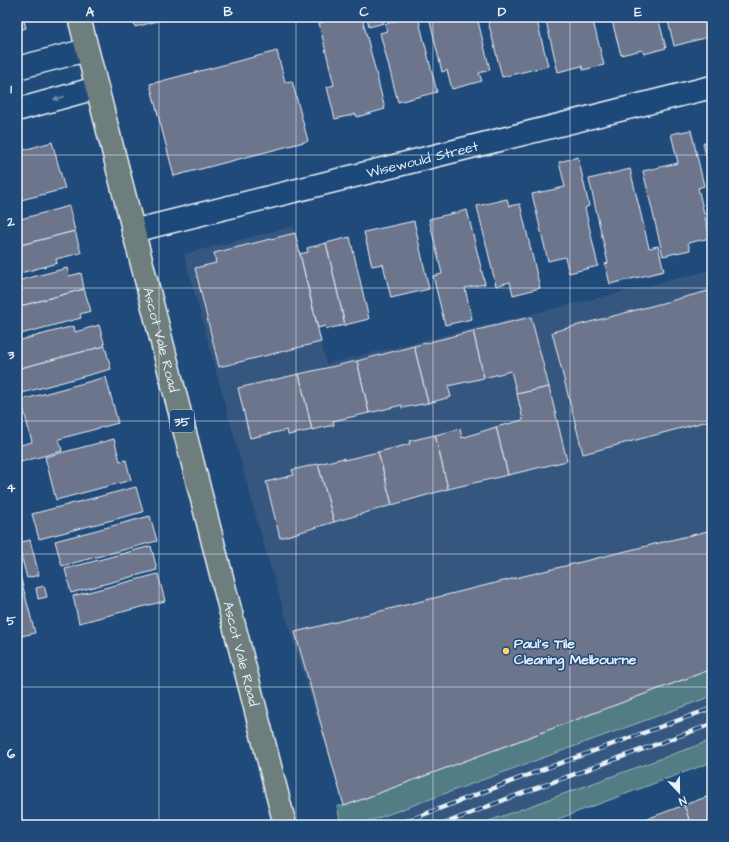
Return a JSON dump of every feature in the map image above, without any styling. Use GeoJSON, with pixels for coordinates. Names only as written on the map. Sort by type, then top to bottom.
{"type":"FeatureCollection","features":[{"type":"Feature","properties":{"kind":"main road","name":"Ascot Vale Road"},"geometry":{"type":"LineString","coordinates":[[79,17],[285,825]]}},
{"type":"Feature","properties":{"kind":"street"},"geometry":{"type":"LineString","coordinates":[[17,68],[87,50]]}},
{"type":"Feature","properties":{"kind":"street","name":"Wisewould Street"},"geometry":{"type":"LineString","coordinates":[[133,231],[712,87]]}},
{"type":"Feature","properties":{"kind":"street"},"geometry":{"type":"LineString","coordinates":[[17,110],[96,88]]}},
{"type":"Feature","properties":{"kind":"shaded area"},"geometry":{"type":"Polygon","coordinates":[[[294,226],[326,364],[712,270],[712,668],[344,806],[264,546],[184,254],[294,226]]]}},
{"type":"Feature","properties":{"kind":"shaded area"},"geometry":{"type":"Polygon","coordinates":[[[712,696],[712,740],[478,825],[359,825],[712,696]]]}},
{"type":"Feature","properties":{"kind":"green space"},"geometry":{"type":"Polygon","coordinates":[[[712,669],[712,696],[359,825],[341,825],[337,806],[344,806],[712,669]]]}},
{"type":"Feature","properties":{"kind":"green space"},"geometry":{"type":"Polygon","coordinates":[[[712,740],[712,762],[542,825],[478,825],[712,740]]]}},
{"type":"Feature","properties":{"kind":"building"},"geometry":{"type":"Polygon","coordinates":[[[17,17],[23,17],[26,28],[17,31],[17,17]]]}},
{"type":"Feature","properties":{"kind":"building"},"geometry":{"type":"Polygon","coordinates":[[[133,17],[173,17],[135,27],[133,17]]]}},
{"type":"Feature","properties":{"kind":"building"},"geometry":{"type":"Polygon","coordinates":[[[343,17],[362,17],[385,109],[357,117],[356,114],[335,119],[327,87],[334,85],[319,23],[343,17]]]}},
{"type":"Feature","properties":{"kind":"building"},"geometry":{"type":"Polygon","coordinates":[[[367,17],[383,17],[384,23],[369,27],[367,17]]]}},
{"type":"Feature","properties":{"kind":"building"},"geometry":{"type":"Polygon","coordinates":[[[410,17],[418,17],[437,92],[398,102],[380,33],[387,31],[385,24],[410,17]]]}},
{"type":"Feature","properties":{"kind":"building"},"geometry":{"type":"Polygon","coordinates":[[[429,17],[477,17],[490,70],[479,73],[482,81],[452,89],[447,70],[442,72],[429,17]]]}},
{"type":"Feature","properties":{"kind":"building"},"geometry":{"type":"Polygon","coordinates":[[[487,17],[536,17],[548,66],[502,77],[487,17]]]}},
{"type":"Feature","properties":{"kind":"building"},"geometry":{"type":"Polygon","coordinates":[[[546,17],[592,17],[604,65],[583,70],[582,66],[558,72],[546,17]]]}},
{"type":"Feature","properties":{"kind":"building"},"geometry":{"type":"Polygon","coordinates":[[[611,17],[658,17],[666,48],[644,54],[642,50],[621,55],[611,17]]]}},
{"type":"Feature","properties":{"kind":"building"},"geometry":{"type":"Polygon","coordinates":[[[667,17],[712,17],[712,36],[674,46],[667,17]]]}},
{"type":"Feature","properties":{"kind":"building"},"geometry":{"type":"Polygon","coordinates":[[[277,51],[285,82],[292,81],[308,141],[174,176],[150,84],[277,51]]]}},
{"type":"Feature","properties":{"kind":"building"},"geometry":{"type":"Polygon","coordinates":[[[691,130],[704,186],[698,188],[710,238],[688,243],[690,250],[663,256],[643,171],[678,163],[671,134],[691,130]]]}},
{"type":"Feature","properties":{"kind":"building"},"geometry":{"type":"Polygon","coordinates":[[[712,141],[712,181],[703,143],[712,141]]]}},
{"type":"Feature","properties":{"kind":"building"},"geometry":{"type":"Polygon","coordinates":[[[52,142],[65,189],[17,201],[17,152],[52,142]]]}},
{"type":"Feature","properties":{"kind":"building"},"geometry":{"type":"Polygon","coordinates":[[[578,157],[589,206],[585,208],[598,266],[569,273],[565,257],[548,261],[532,194],[565,187],[559,162],[578,157]]]}},
{"type":"Feature","properties":{"kind":"building"},"geometry":{"type":"Polygon","coordinates":[[[630,169],[649,248],[658,246],[664,271],[610,284],[605,264],[608,263],[589,179],[630,169]]]}},
{"type":"Feature","properties":{"kind":"building"},"geometry":{"type":"Polygon","coordinates":[[[507,199],[509,206],[520,204],[540,288],[513,295],[510,282],[496,286],[477,206],[507,199]]]}},
{"type":"Feature","properties":{"kind":"building"},"geometry":{"type":"Polygon","coordinates":[[[69,206],[75,231],[17,246],[17,220],[69,206]]]}},
{"type":"Feature","properties":{"kind":"building"},"geometry":{"type":"Polygon","coordinates":[[[467,210],[485,284],[465,288],[472,319],[445,325],[433,276],[442,274],[429,219],[467,210]]]}},
{"type":"Feature","properties":{"kind":"building"},"geometry":{"type":"Polygon","coordinates":[[[414,221],[429,289],[391,298],[383,264],[372,266],[364,232],[414,221]]]}},
{"type":"Feature","properties":{"kind":"building"},"geometry":{"type":"Polygon","coordinates":[[[75,231],[81,253],[56,259],[57,263],[17,274],[17,246],[75,231]]]}},
{"type":"Feature","properties":{"kind":"building"},"geometry":{"type":"Polygon","coordinates":[[[295,233],[321,342],[219,367],[195,268],[216,263],[214,253],[295,233]]]}},
{"type":"Feature","properties":{"kind":"building"},"geometry":{"type":"Polygon","coordinates":[[[350,237],[369,319],[345,325],[326,243],[350,237]]]}},
{"type":"Feature","properties":{"kind":"building"},"geometry":{"type":"Polygon","coordinates":[[[326,243],[345,325],[326,329],[325,326],[318,328],[300,254],[308,252],[307,248],[326,243]]]}},
{"type":"Feature","properties":{"kind":"building"},"geometry":{"type":"Polygon","coordinates":[[[67,268],[69,276],[81,273],[84,289],[17,307],[17,281],[67,268]]]}},
{"type":"Feature","properties":{"kind":"building"},"geometry":{"type":"Polygon","coordinates":[[[84,289],[91,311],[80,314],[81,318],[17,335],[17,307],[84,289]]]}},
{"type":"Feature","properties":{"kind":"building"},"geometry":{"type":"Polygon","coordinates":[[[712,290],[712,420],[583,454],[552,332],[712,290]]]}},
{"type":"Feature","properties":{"kind":"building"},"geometry":{"type":"Polygon","coordinates":[[[531,317],[549,387],[517,394],[511,371],[484,378],[473,331],[531,317]]]}},
{"type":"Feature","properties":{"kind":"building"},"geometry":{"type":"Polygon","coordinates":[[[99,325],[105,346],[17,369],[17,341],[74,326],[75,332],[99,325]]]}},
{"type":"Feature","properties":{"kind":"building"},"geometry":{"type":"Polygon","coordinates":[[[473,331],[484,378],[448,386],[451,397],[428,403],[414,346],[473,331]]]}},
{"type":"Feature","properties":{"kind":"building"},"geometry":{"type":"Polygon","coordinates":[[[105,346],[111,369],[22,393],[17,375],[17,369],[105,346]]]}},
{"type":"Feature","properties":{"kind":"building"},"geometry":{"type":"Polygon","coordinates":[[[414,346],[428,403],[402,408],[402,405],[369,413],[357,361],[414,346]]]}},
{"type":"Feature","properties":{"kind":"building"},"geometry":{"type":"Polygon","coordinates":[[[357,361],[369,413],[333,421],[334,425],[312,430],[299,374],[357,361]]]}},
{"type":"Feature","properties":{"kind":"building"},"geometry":{"type":"Polygon","coordinates":[[[299,374],[312,430],[288,435],[287,430],[250,438],[238,388],[299,374]]]}},
{"type":"Feature","properties":{"kind":"building"},"geometry":{"type":"Polygon","coordinates":[[[106,377],[118,423],[59,439],[62,451],[17,463],[17,446],[32,442],[21,400],[106,377]]]}},
{"type":"Feature","properties":{"kind":"building"},"geometry":{"type":"Polygon","coordinates":[[[549,387],[567,461],[508,475],[496,427],[523,420],[517,394],[549,387]]]}},
{"type":"Feature","properties":{"kind":"building"},"geometry":{"type":"Polygon","coordinates":[[[496,427],[508,475],[448,489],[435,435],[460,429],[462,438],[496,427]]]}},
{"type":"Feature","properties":{"kind":"building"},"geometry":{"type":"Polygon","coordinates":[[[435,435],[448,489],[392,505],[378,452],[410,444],[409,441],[435,435]]]}},
{"type":"Feature","properties":{"kind":"building"},"geometry":{"type":"Polygon","coordinates":[[[114,439],[120,461],[126,460],[131,480],[56,500],[45,457],[114,439]]]}},
{"type":"Feature","properties":{"kind":"building"},"geometry":{"type":"Polygon","coordinates":[[[378,452],[392,505],[334,522],[318,464],[378,452]]]}},
{"type":"Feature","properties":{"kind":"building"},"geometry":{"type":"Polygon","coordinates":[[[318,464],[334,522],[280,538],[266,482],[294,475],[292,470],[318,464]]]}},
{"type":"Feature","properties":{"kind":"building"},"geometry":{"type":"Polygon","coordinates":[[[136,487],[143,512],[39,539],[32,514],[136,487]]]}},
{"type":"Feature","properties":{"kind":"building"},"geometry":{"type":"Polygon","coordinates":[[[150,516],[157,541],[62,566],[55,541],[150,516]]]}},
{"type":"Feature","properties":{"kind":"building","name":"Paul's Tile Cleaning Melbourne"},"geometry":{"type":"Polygon","coordinates":[[[712,530],[712,669],[344,806],[295,632],[712,530]]]}},
{"type":"Feature","properties":{"kind":"building"},"geometry":{"type":"Polygon","coordinates":[[[30,540],[39,575],[27,578],[18,543],[30,540]]]}},
{"type":"Feature","properties":{"kind":"building"},"geometry":{"type":"Polygon","coordinates":[[[151,546],[157,570],[71,593],[65,569],[151,546]]]}},
{"type":"Feature","properties":{"kind":"building"},"geometry":{"type":"Polygon","coordinates":[[[17,564],[35,633],[17,637],[17,564]]]}},
{"type":"Feature","properties":{"kind":"building"},"geometry":{"type":"Polygon","coordinates":[[[158,574],[165,601],[79,623],[73,596],[158,574]]]}},
{"type":"Feature","properties":{"kind":"building"},"geometry":{"type":"Polygon","coordinates":[[[44,586],[47,597],[38,599],[36,588],[44,586]]]}},
{"type":"Feature","properties":{"kind":"building"},"geometry":{"type":"Polygon","coordinates":[[[712,795],[712,825],[691,825],[684,805],[712,795]]]}},
{"type":"Feature","properties":{"kind":"building"},"geometry":{"type":"Polygon","coordinates":[[[684,805],[691,825],[631,825],[684,805]]]}},
{"type":"Feature","properties":{"kind":"railway"},"geometry":{"type":"LineString","coordinates":[[396,825],[712,708]]}},
{"type":"Feature","properties":{"kind":"railway"},"geometry":{"type":"LineString","coordinates":[[441,825],[509,798],[712,724]]}},
{"type":"Feature","properties":{"kind":"place","name":"Paul's Tile Cleaning Melbourne"},"geometry":{"type":"Point","coordinates":[506,651]}}]}
